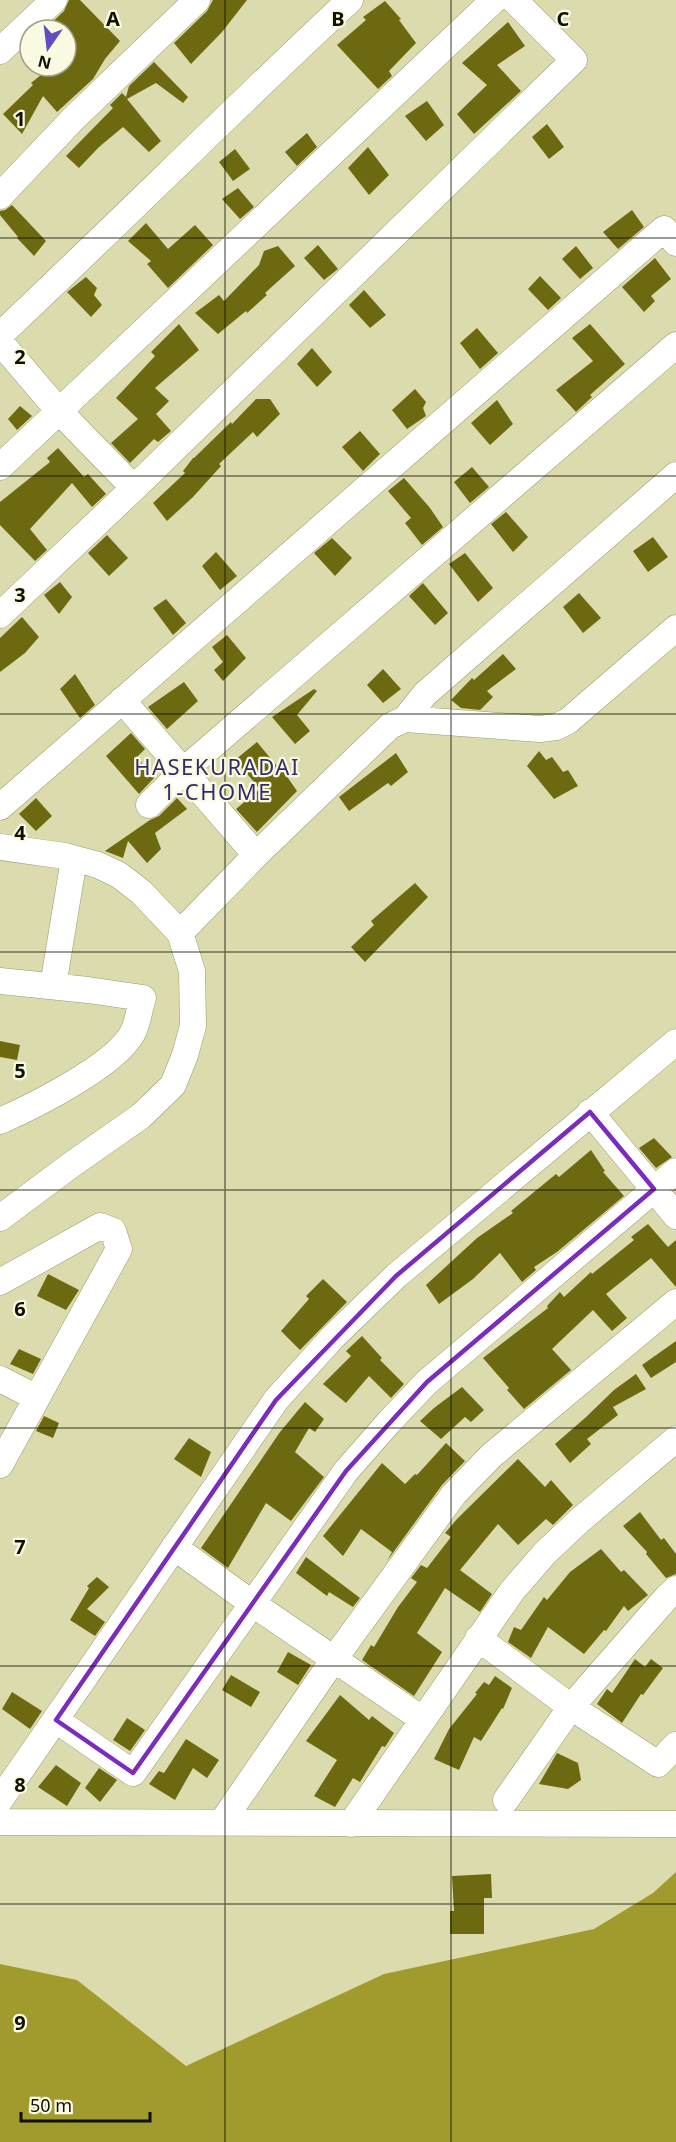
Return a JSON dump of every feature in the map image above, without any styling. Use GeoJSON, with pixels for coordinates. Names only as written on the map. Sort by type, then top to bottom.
{"type":"FeatureCollection","features":[{"type":"Feature","properties":{"kind":"street"},"geometry":{"type":"LineString","coordinates":[[0,51],[54,0]]}},
{"type":"Feature","properties":{"kind":"street"},"geometry":{"type":"LineString","coordinates":[[0,196],[74,118],[197,0]]}},
{"type":"Feature","properties":{"kind":"street"},"geometry":{"type":"LineString","coordinates":[[0,335],[275,70],[351,0]]}},
{"type":"Feature","properties":{"kind":"street"},"geometry":{"type":"LineString","coordinates":[[0,467],[494,0]]}},
{"type":"Feature","properties":{"kind":"street"},"geometry":{"type":"LineString","coordinates":[[0,615],[134,488],[574,60],[514,0]]}},
{"type":"Feature","properties":{"kind":"street"},"geometry":{"type":"LineString","coordinates":[[0,807],[664,229],[676,243]]}},
{"type":"Feature","properties":{"kind":"street"},"geometry":{"type":"LineString","coordinates":[[0,342],[59,411],[134,488]]}},
{"type":"Feature","properties":{"kind":"street"},"geometry":{"type":"LineString","coordinates":[[149,805],[183,770],[676,345]]}},
{"type":"Feature","properties":{"kind":"street"},"geometry":{"type":"LineString","coordinates":[[180,933],[256,855],[390,726],[405,719],[425,694],[676,475]]}},
{"type":"Feature","properties":{"kind":"street"},"geometry":{"type":"LineString","coordinates":[[405,719],[540,729],[556,727],[568,721],[676,628]]}},
{"type":"Feature","properties":{"kind":"street"},"geometry":{"type":"LineString","coordinates":[[122,700],[256,855]]}},
{"type":"Feature","properties":{"kind":"street"},"geometry":{"type":"LineString","coordinates":[[0,847],[74,858],[98,865],[119,875],[141,892],[180,933],[192,971],[193,1026],[185,1055],[172,1085],[141,1116],[70,1165],[0,1218]]}},
{"type":"Feature","properties":{"kind":"street"},"geometry":{"type":"LineString","coordinates":[[53,986],[74,858]]}},
{"type":"Feature","properties":{"kind":"street"},"geometry":{"type":"LineString","coordinates":[[0,981],[143,998],[132,1034],[105,1064],[7,1114]]}},
{"type":"Feature","properties":{"kind":"street"},"geometry":{"type":"LineString","coordinates":[[0,1800],[276,1400],[332,1338],[396,1276],[676,1042]]}},
{"type":"Feature","properties":{"kind":"street"},"geometry":{"type":"LineString","coordinates":[[590,1112],[676,1216]]}},
{"type":"Feature","properties":{"kind":"street"},"geometry":{"type":"LineString","coordinates":[[56,1720],[133,1773],[346,1471],[388,1422],[427,1383],[676,1171]]}},
{"type":"Feature","properties":{"kind":"street"},"geometry":{"type":"LineString","coordinates":[[0,1282],[100,1226],[114,1231],[118,1249],[0,1465]]}},
{"type":"Feature","properties":{"kind":"street"},"geometry":{"type":"LineString","coordinates":[[222,1822],[334,1659],[454,1494],[492,1455],[676,1302]]}},
{"type":"Feature","properties":{"kind":"street"},"geometry":{"type":"LineString","coordinates":[[0,1380],[37,1398]]}},
{"type":"Feature","properties":{"kind":"street"},"geometry":{"type":"LineString","coordinates":[[351,1824],[512,1591],[545,1553],[579,1521],[676,1439]]}},
{"type":"Feature","properties":{"kind":"street"},"geometry":{"type":"LineString","coordinates":[[174,1547],[253,1604],[422,1719]]}},
{"type":"Feature","properties":{"kind":"street"},"geometry":{"type":"LineString","coordinates":[[506,1800],[571,1707],[676,1589]]}},
{"type":"Feature","properties":{"kind":"street"},"geometry":{"type":"LineString","coordinates":[[478,1638],[571,1707],[658,1764],[676,1745]]}},
{"type":"Feature","properties":{"kind":"street"},"geometry":{"type":"LineString","coordinates":[[0,1822],[676,1824]]}},
{"type":"Feature","properties":{"kind":"highlighted area"},"geometry":{"type":"Polygon","coordinates":[[[590,1112],[654,1189],[427,1382],[346,1471],[133,1773],[56,1720],[276,1400],[396,1276],[590,1112]]]}},
{"type":"Feature","properties":{"kind":"shaded area"},"geometry":{"type":"Polygon","coordinates":[[[676,1872],[676,2142],[0,2142],[0,1964],[77,1980],[186,2066],[384,1974],[594,1929],[653,1893],[676,1872]]]}},
{"type":"Feature","properties":{"kind":"building"},"geometry":{"type":"Polygon","coordinates":[[[69,0],[80,0],[120,41],[105,59],[93,79],[57,112],[43,96],[22,134],[3,114],[33,85],[31,83],[37,78],[78,78],[78,18],[57,18],[64,11],[69,0]]]}},
{"type":"Feature","properties":{"kind":"building"},"geometry":{"type":"Polygon","coordinates":[[[213,0],[247,0],[222,32],[191,64],[174,43],[207,11],[213,0]]]}},
{"type":"Feature","properties":{"kind":"building"},"geometry":{"type":"Polygon","coordinates":[[[385,1],[401,19],[399,20],[416,43],[389,71],[392,76],[378,89],[337,45],[366,20],[363,17],[385,1]]]}},
{"type":"Feature","properties":{"kind":"building"},"geometry":{"type":"Polygon","coordinates":[[[508,22],[525,46],[497,65],[521,91],[474,134],[457,114],[487,85],[462,63],[508,22]]]}},
{"type":"Feature","properties":{"kind":"building"},"geometry":{"type":"Polygon","coordinates":[[[154,62],[188,97],[183,103],[156,83],[127,99],[161,141],[149,152],[123,127],[79,168],[66,156],[113,108],[110,105],[122,93],[126,97],[129,86],[154,62]]]}},
{"type":"Feature","properties":{"kind":"building"},"geometry":{"type":"Polygon","coordinates":[[[427,101],[444,125],[426,141],[405,116],[427,101]]]}},
{"type":"Feature","properties":{"kind":"building"},"geometry":{"type":"Polygon","coordinates":[[[547,124],[564,147],[549,159],[532,137],[547,124]]]}},
{"type":"Feature","properties":{"kind":"building"},"geometry":{"type":"Polygon","coordinates":[[[307,133],[317,147],[297,166],[285,152],[307,133]]]}},
{"type":"Feature","properties":{"kind":"building"},"geometry":{"type":"Polygon","coordinates":[[[368,147],[389,175],[369,195],[348,168],[368,147]]]}},
{"type":"Feature","properties":{"kind":"building"},"geometry":{"type":"Polygon","coordinates":[[[235,149],[250,169],[233,181],[219,162],[235,149]]]}},
{"type":"Feature","properties":{"kind":"building"},"geometry":{"type":"Polygon","coordinates":[[[238,188],[254,207],[240,219],[222,199],[238,188]]]}},
{"type":"Feature","properties":{"kind":"building"},"geometry":{"type":"Polygon","coordinates":[[[12,205],[46,241],[34,256],[0,215],[0,211],[12,205]]]}},
{"type":"Feature","properties":{"kind":"building"},"geometry":{"type":"Polygon","coordinates":[[[632,210],[644,227],[618,249],[603,232],[632,210]]]}},
{"type":"Feature","properties":{"kind":"building"},"geometry":{"type":"Polygon","coordinates":[[[146,223],[168,249],[195,225],[213,245],[168,288],[147,264],[151,261],[128,241],[146,223]]]}},
{"type":"Feature","properties":{"kind":"building"},"geometry":{"type":"Polygon","coordinates":[[[318,245],[338,269],[324,280],[304,258],[318,245]]]}},
{"type":"Feature","properties":{"kind":"building"},"geometry":{"type":"Polygon","coordinates":[[[278,246],[295,266],[247,313],[246,311],[218,334],[195,313],[219,295],[224,301],[259,265],[264,251],[278,246]]]}},
{"type":"Feature","properties":{"kind":"building"},"geometry":{"type":"Polygon","coordinates":[[[576,246],[593,268],[580,279],[562,259],[576,246]]]}},
{"type":"Feature","properties":{"kind":"building"},"geometry":{"type":"Polygon","coordinates":[[[655,258],[671,279],[651,296],[655,301],[644,312],[622,287],[655,258]]]}},
{"type":"Feature","properties":{"kind":"building"},"geometry":{"type":"Polygon","coordinates":[[[540,276],[561,298],[548,310],[528,289],[540,276]]]}},
{"type":"Feature","properties":{"kind":"building"},"geometry":{"type":"Polygon","coordinates":[[[86,277],[97,288],[94,295],[102,305],[91,317],[67,292],[86,277]]]}},
{"type":"Feature","properties":{"kind":"building"},"geometry":{"type":"Polygon","coordinates":[[[364,290],[386,315],[370,328],[349,305],[364,290]]]}},
{"type":"Feature","properties":{"kind":"building"},"geometry":{"type":"Polygon","coordinates":[[[179,324],[199,350],[155,388],[169,401],[156,414],[171,431],[158,442],[154,439],[130,463],[111,443],[138,419],[116,398],[155,356],[151,352],[179,324]]]}},
{"type":"Feature","properties":{"kind":"building"},"geometry":{"type":"Polygon","coordinates":[[[590,324],[625,364],[590,395],[592,397],[576,412],[556,390],[593,361],[572,338],[590,324]]]}},
{"type":"Feature","properties":{"kind":"building"},"geometry":{"type":"Polygon","coordinates":[[[477,328],[498,353],[480,369],[460,343],[477,328]]]}},
{"type":"Feature","properties":{"kind":"building"},"geometry":{"type":"Polygon","coordinates":[[[312,348],[332,372],[317,387],[297,364],[312,348]]]}},
{"type":"Feature","properties":{"kind":"building"},"geometry":{"type":"Polygon","coordinates":[[[415,389],[426,402],[423,408],[426,416],[407,429],[392,410],[415,389]]]}},
{"type":"Feature","properties":{"kind":"building"},"geometry":{"type":"Polygon","coordinates":[[[256,399],[270,399],[280,414],[257,437],[253,432],[219,464],[221,466],[193,497],[167,521],[153,503],[185,473],[183,471],[193,458],[231,422],[232,424],[256,399]]]}},
{"type":"Feature","properties":{"kind":"building"},"geometry":{"type":"Polygon","coordinates":[[[497,400],[513,424],[490,445],[471,423],[497,400]]]}},
{"type":"Feature","properties":{"kind":"building"},"geometry":{"type":"Polygon","coordinates":[[[20,406],[32,416],[17,430],[8,419],[20,406]]]}},
{"type":"Feature","properties":{"kind":"building"},"geometry":{"type":"Polygon","coordinates":[[[360,431],[380,454],[363,471],[342,447],[360,431]]]}},
{"type":"Feature","properties":{"kind":"building"},"geometry":{"type":"Polygon","coordinates":[[[58,448],[84,477],[88,474],[106,494],[92,507],[72,483],[30,529],[47,550],[35,561],[0,525],[0,502],[50,462],[47,458],[58,448]]]}},
{"type":"Feature","properties":{"kind":"building"},"geometry":{"type":"Polygon","coordinates":[[[472,467],[489,487],[470,503],[454,482],[472,467]]]}},
{"type":"Feature","properties":{"kind":"building"},"geometry":{"type":"Polygon","coordinates":[[[404,478],[443,527],[422,545],[405,523],[411,518],[388,491],[404,478]]]}},
{"type":"Feature","properties":{"kind":"building"},"geometry":{"type":"Polygon","coordinates":[[[506,512],[528,537],[513,552],[491,524],[506,512]]]}},
{"type":"Feature","properties":{"kind":"building"},"geometry":{"type":"Polygon","coordinates":[[[107,535],[128,558],[109,576],[88,553],[107,535]]]}},
{"type":"Feature","properties":{"kind":"building"},"geometry":{"type":"Polygon","coordinates":[[[653,537],[668,557],[648,572],[633,551],[653,537]]]}},
{"type":"Feature","properties":{"kind":"building"},"geometry":{"type":"Polygon","coordinates":[[[332,538],[352,558],[335,576],[314,553],[332,538]]]}},
{"type":"Feature","properties":{"kind":"building"},"geometry":{"type":"Polygon","coordinates":[[[216,552],[237,576],[220,590],[202,566],[216,552]]]}},
{"type":"Feature","properties":{"kind":"building"},"geometry":{"type":"Polygon","coordinates":[[[465,553],[493,588],[478,602],[449,564],[465,553]]]}},
{"type":"Feature","properties":{"kind":"building"},"geometry":{"type":"Polygon","coordinates":[[[60,582],[72,597],[59,614],[44,595],[60,582]]]}},
{"type":"Feature","properties":{"kind":"building"},"geometry":{"type":"Polygon","coordinates":[[[423,583],[448,613],[435,625],[409,596],[423,583]]]}},
{"type":"Feature","properties":{"kind":"building"},"geometry":{"type":"Polygon","coordinates":[[[579,593],[601,618],[583,633],[563,607],[579,593]]]}},
{"type":"Feature","properties":{"kind":"building"},"geometry":{"type":"Polygon","coordinates":[[[166,599],[186,623],[173,635],[153,608],[166,599]]]}},
{"type":"Feature","properties":{"kind":"building"},"geometry":{"type":"Polygon","coordinates":[[[22,617],[39,637],[25,653],[0,672],[0,638],[22,617]]]}},
{"type":"Feature","properties":{"kind":"building"},"geometry":{"type":"Polygon","coordinates":[[[227,635],[246,658],[223,681],[214,670],[223,662],[212,647],[227,635]]]}},
{"type":"Feature","properties":{"kind":"building"},"geometry":{"type":"Polygon","coordinates":[[[503,654],[516,669],[487,691],[493,697],[480,710],[461,708],[451,700],[472,678],[474,680],[503,654]]]}},
{"type":"Feature","properties":{"kind":"building"},"geometry":{"type":"Polygon","coordinates":[[[383,669],[401,689],[383,703],[367,685],[383,669]]]}},
{"type":"Feature","properties":{"kind":"building"},"geometry":{"type":"Polygon","coordinates":[[[75,674],[95,705],[80,718],[60,689],[75,674]]]}},
{"type":"Feature","properties":{"kind":"building"},"geometry":{"type":"Polygon","coordinates":[[[184,682],[198,701],[167,729],[148,707],[184,682]]]}},
{"type":"Feature","properties":{"kind":"building"},"geometry":{"type":"Polygon","coordinates":[[[314,689],[317,691],[297,715],[310,731],[295,744],[272,717],[314,689]]]}},
{"type":"Feature","properties":{"kind":"building"},"geometry":{"type":"Polygon","coordinates":[[[131,733],[145,749],[137,757],[154,778],[139,794],[106,756],[131,733]]]}},
{"type":"Feature","properties":{"kind":"building"},"geometry":{"type":"Polygon","coordinates":[[[257,742],[277,766],[279,765],[297,791],[257,832],[236,809],[260,789],[235,760],[257,742]]]}},
{"type":"Feature","properties":{"kind":"building"},"geometry":{"type":"Polygon","coordinates":[[[539,751],[546,760],[552,757],[563,772],[568,770],[578,786],[554,799],[527,766],[539,751]]]}},
{"type":"Feature","properties":{"kind":"building"},"geometry":{"type":"Polygon","coordinates":[[[396,753],[408,772],[391,786],[388,783],[349,811],[339,797],[396,753]]]}},
{"type":"Feature","properties":{"kind":"building"},"geometry":{"type":"Polygon","coordinates":[[[36,798],[52,816],[36,831],[19,814],[36,798]]]}},
{"type":"Feature","properties":{"kind":"building"},"geometry":{"type":"Polygon","coordinates":[[[177,798],[187,809],[155,833],[161,849],[147,863],[128,841],[123,858],[105,851],[159,816],[177,798]]]}},
{"type":"Feature","properties":{"kind":"building"},"geometry":{"type":"Polygon","coordinates":[[[415,883],[428,897],[365,962],[351,947],[374,925],[371,921],[415,883]]]}},
{"type":"Feature","properties":{"kind":"building"},"geometry":{"type":"Polygon","coordinates":[[[0,1041],[20,1045],[17,1060],[0,1057],[0,1041]]]}},
{"type":"Feature","properties":{"kind":"building"},"geometry":{"type":"Polygon","coordinates":[[[654,1138],[672,1157],[656,1168],[639,1148],[654,1138]]]}},
{"type":"Feature","properties":{"kind":"building"},"geometry":{"type":"Polygon","coordinates":[[[591,1150],[605,1171],[603,1172],[624,1196],[557,1252],[534,1267],[536,1270],[522,1282],[500,1253],[473,1279],[439,1304],[426,1285],[477,1238],[513,1213],[511,1211],[556,1174],[559,1177],[591,1150]]]}},
{"type":"Feature","properties":{"kind":"building"},"geometry":{"type":"Polygon","coordinates":[[[648,1224],[668,1247],[676,1240],[676,1287],[651,1258],[606,1294],[627,1318],[612,1331],[593,1310],[552,1349],[571,1370],[524,1409],[483,1358],[548,1308],[547,1306],[560,1292],[564,1297],[591,1272],[592,1274],[634,1240],[631,1237],[648,1224]]]}},
{"type":"Feature","properties":{"kind":"building"},"geometry":{"type":"Polygon","coordinates":[[[48,1274],[79,1290],[66,1310],[37,1296],[48,1274]]]}},
{"type":"Feature","properties":{"kind":"building"},"geometry":{"type":"Polygon","coordinates":[[[323,1279],[347,1302],[300,1350],[281,1331],[309,1299],[306,1296],[323,1279]]]}},
{"type":"Feature","properties":{"kind":"building"},"geometry":{"type":"Polygon","coordinates":[[[362,1336],[382,1358],[380,1360],[404,1384],[391,1398],[369,1376],[346,1403],[323,1384],[351,1356],[346,1351],[362,1336]]]}},
{"type":"Feature","properties":{"kind":"building"},"geometry":{"type":"Polygon","coordinates":[[[676,1341],[676,1362],[651,1378],[642,1365],[676,1341]]]}},
{"type":"Feature","properties":{"kind":"building"},"geometry":{"type":"Polygon","coordinates":[[[19,1349],[41,1359],[33,1374],[10,1364],[19,1349]]]}},
{"type":"Feature","properties":{"kind":"building"},"geometry":{"type":"Polygon","coordinates":[[[636,1374],[646,1389],[613,1407],[618,1415],[587,1439],[591,1444],[570,1463],[555,1444],[614,1390],[636,1374]]]}},
{"type":"Feature","properties":{"kind":"building"},"geometry":{"type":"Polygon","coordinates":[[[462,1387],[484,1410],[471,1422],[465,1417],[441,1439],[420,1421],[462,1387]]]}},
{"type":"Feature","properties":{"kind":"building"},"geometry":{"type":"Polygon","coordinates":[[[305,1402],[324,1419],[315,1432],[309,1428],[295,1452],[324,1477],[291,1521],[266,1503],[228,1568],[201,1548],[280,1432],[305,1402]]]}},
{"type":"Feature","properties":{"kind":"building"},"geometry":{"type":"Polygon","coordinates":[[[44,1416],[59,1423],[53,1438],[36,1431],[44,1416]]]}},
{"type":"Feature","properties":{"kind":"building"},"geometry":{"type":"Polygon","coordinates":[[[189,1438],[211,1452],[201,1477],[174,1459],[189,1438]]]}},
{"type":"Feature","properties":{"kind":"building"},"geometry":{"type":"Polygon","coordinates":[[[446,1443],[465,1461],[442,1485],[387,1561],[392,1552],[361,1529],[343,1556],[323,1536],[382,1463],[405,1484],[415,1474],[417,1475],[446,1443]]]}},
{"type":"Feature","properties":{"kind":"building"},"geometry":{"type":"Polygon","coordinates":[[[518,1459],[545,1487],[551,1480],[573,1505],[553,1525],[546,1519],[518,1545],[498,1524],[460,1570],[492,1594],[480,1612],[445,1588],[417,1633],[442,1652],[414,1696],[362,1660],[371,1645],[374,1647],[398,1607],[417,1582],[411,1578],[421,1565],[427,1568],[451,1537],[445,1533],[518,1459]]]}},
{"type":"Feature","properties":{"kind":"building"},"geometry":{"type":"Polygon","coordinates":[[[640,1512],[661,1540],[664,1538],[676,1554],[676,1574],[666,1578],[646,1554],[647,1552],[623,1526],[640,1512]]]}},
{"type":"Feature","properties":{"kind":"building"},"geometry":{"type":"Polygon","coordinates":[[[601,1549],[621,1572],[624,1570],[648,1595],[628,1611],[624,1606],[606,1631],[604,1630],[584,1654],[548,1627],[531,1658],[508,1642],[514,1627],[521,1630],[544,1597],[547,1600],[570,1572],[601,1549]]]}},
{"type":"Feature","properties":{"kind":"building"},"geometry":{"type":"Polygon","coordinates":[[[306,1557],[360,1598],[353,1607],[329,1592],[327,1596],[296,1573],[306,1557]]]}},
{"type":"Feature","properties":{"kind":"building"},"geometry":{"type":"Polygon","coordinates":[[[97,1577],[109,1587],[87,1609],[105,1622],[95,1636],[70,1620],[89,1588],[87,1586],[97,1577]]]}},
{"type":"Feature","properties":{"kind":"building"},"geometry":{"type":"Polygon","coordinates":[[[288,1652],[311,1665],[298,1685],[277,1672],[288,1652]]]}},
{"type":"Feature","properties":{"kind":"building"},"geometry":{"type":"Polygon","coordinates":[[[635,1659],[645,1667],[651,1659],[663,1668],[643,1695],[641,1694],[622,1723],[597,1704],[607,1689],[612,1693],[635,1659]]]}},
{"type":"Feature","properties":{"kind":"building"},"geometry":{"type":"Polygon","coordinates":[[[231,1675],[260,1692],[251,1707],[222,1690],[231,1675]]]}},
{"type":"Feature","properties":{"kind":"building"},"geometry":{"type":"Polygon","coordinates":[[[495,1676],[512,1688],[503,1709],[481,1741],[474,1737],[459,1770],[434,1759],[449,1729],[477,1694],[475,1693],[484,1682],[489,1685],[495,1676]]]}},
{"type":"Feature","properties":{"kind":"building"},"geometry":{"type":"Polygon","coordinates":[[[12,1692],[42,1711],[30,1729],[2,1709],[12,1692]]]}},
{"type":"Feature","properties":{"kind":"building"},"geometry":{"type":"Polygon","coordinates":[[[340,1695],[369,1720],[372,1716],[394,1733],[385,1747],[382,1746],[360,1782],[353,1778],[335,1807],[314,1796],[337,1760],[306,1741],[340,1695]]]}},
{"type":"Feature","properties":{"kind":"building"},"geometry":{"type":"Polygon","coordinates":[[[127,1718],[145,1730],[130,1751],[113,1740],[127,1718]]]}},
{"type":"Feature","properties":{"kind":"building"},"geometry":{"type":"Polygon","coordinates":[[[186,1739],[219,1760],[207,1778],[193,1768],[175,1800],[149,1784],[159,1771],[164,1773],[186,1739]]]}},
{"type":"Feature","properties":{"kind":"building"},"geometry":{"type":"Polygon","coordinates":[[[557,1753],[578,1763],[581,1780],[568,1789],[539,1784],[557,1753]]]}},
{"type":"Feature","properties":{"kind":"building"},"geometry":{"type":"Polygon","coordinates":[[[56,1765],[81,1783],[67,1806],[38,1787],[56,1765]]]}},
{"type":"Feature","properties":{"kind":"building"},"geometry":{"type":"Polygon","coordinates":[[[99,1768],[117,1780],[100,1802],[85,1788],[99,1768]]]}},
{"type":"Feature","properties":{"kind":"building"},"geometry":{"type":"Polygon","coordinates":[[[491,1874],[492,1898],[484,1898],[484,1934],[450,1934],[450,1911],[454,1911],[452,1876],[491,1874]]]}},
{"type":"Feature","properties":{"kind":"district","name":"HASEKURADAI 1-CHOME"},"geometry":{"type":"Point","coordinates":[217,778]}}]}
